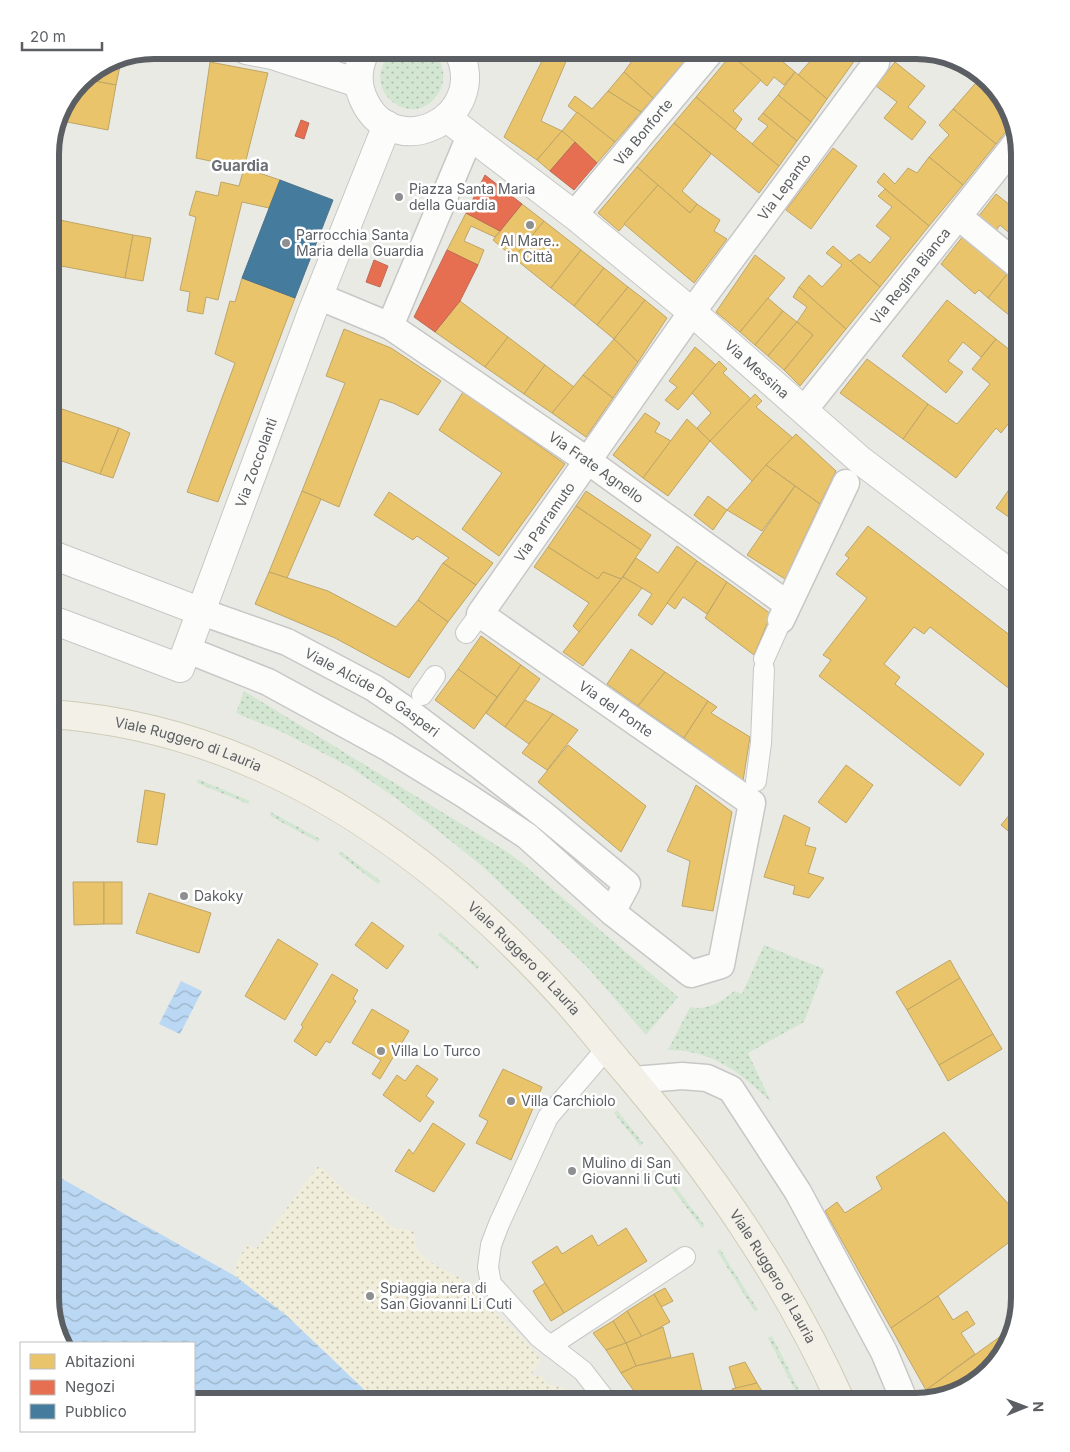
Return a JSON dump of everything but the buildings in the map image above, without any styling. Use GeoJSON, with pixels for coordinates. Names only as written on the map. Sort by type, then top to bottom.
{"type":"FeatureCollection","features":[{"type":"Feature","properties":{"kind":"main road"},"geometry":{"type":"LineString","coordinates":[[281,59],[358,83]]}},
{"type":"Feature","properties":{"kind":"main road"},"geometry":{"type":"LineString","coordinates":[[362,59],[358,83],[365,103],[378,119],[386,125],[396,129],[418,131],[433,127],[447,118],[460,102],[465,87],[465,71],[462,59]]}},
{"type":"Feature","properties":{"kind":"main road","name":"Via Messina"},"geometry":{"type":"LineString","coordinates":[[447,118],[574,215],[692,312],[860,460],[1011,574]]}},
{"type":"Feature","properties":{"kind":"main road","name":"Via Zoccolanti"},"geometry":{"type":"LineString","coordinates":[[184,659],[314,305],[386,125]]}},
{"type":"Feature","properties":{"kind":"main road","name":"Viale Alcide De Gasperi"},"geometry":{"type":"LineString","coordinates":[[59,557],[202,612]]}},
{"type":"Feature","properties":{"kind":"main road"},"geometry":{"type":"LineString","coordinates":[[59,622],[184,659]]}},
{"type":"Feature","properties":{"kind":"main road","name":"Viale Ruggero di Lauria"},"geometry":{"type":"LineString","coordinates":[[59,715],[97,718],[167,733],[196,741],[232,755],[305,788],[341,808],[395,844],[455,892],[546,979],[634,1080],[719,1189],[779,1280],[823,1361],[837,1393]]}},
{"type":"Feature","properties":{"kind":"street","name":"Via Bonforte"},"geometry":{"type":"LineString","coordinates":[[574,215],[704,59]]}},
{"type":"Feature","properties":{"kind":"street","name":"Via Lepanto"},"geometry":{"type":"LineString","coordinates":[[692,312],[876,63]]}},
{"type":"Feature","properties":{"kind":"street"},"geometry":{"type":"LineString","coordinates":[[396,330],[470,136]]}},
{"type":"Feature","properties":{"kind":"street","name":"Via Regina Bianca"},"geometry":{"type":"LineString","coordinates":[[804,410],[1011,150]]}},
{"type":"Feature","properties":{"kind":"street"},"geometry":{"type":"LineString","coordinates":[[958,217],[1011,260]]}},
{"type":"Feature","properties":{"kind":"street","name":"Via Frate Agnello"},"geometry":{"type":"LineString","coordinates":[[314,305],[396,330],[588,461],[782,618]]}},
{"type":"Feature","properties":{"kind":"street","name":"Via Parramuto"},"geometry":{"type":"LineString","coordinates":[[473,623],[692,312]]}},
{"type":"Feature","properties":{"kind":"street"},"geometry":{"type":"LineString","coordinates":[[184,659],[268,682],[387,747],[465,795],[527,836],[612,912],[691,974],[721,964],[754,792],[761,743],[764,664],[782,618],[846,483]]}},
{"type":"Feature","properties":{"kind":"street","name":"Viale Alcide De Gasperi"},"geometry":{"type":"LineString","coordinates":[[202,612],[287,642],[374,688],[409,712],[544,815],[627,884],[612,912]]}},
{"type":"Feature","properties":{"kind":"street","name":"Via del Ponte"},"geometry":{"type":"LineString","coordinates":[[473,623],[754,792]]}},
{"type":"Feature","properties":{"kind":"street"},"geometry":{"type":"LineString","coordinates":[[422,695],[435,676]]}},
{"type":"Feature","properties":{"kind":"street"},"geometry":{"type":"LineString","coordinates":[[601,1393],[583,1371],[539,1336],[491,1284],[488,1267],[491,1245],[499,1224],[548,1117],[607,1048]]}},
{"type":"Feature","properties":{"kind":"street"},"geometry":{"type":"LineString","coordinates":[[634,1080],[682,1076],[707,1078],[731,1089],[798,1192],[884,1352],[901,1393]]}},
{"type":"Feature","properties":{"kind":"street"},"geometry":{"type":"LineString","coordinates":[[550,1346],[685,1257]]}},
{"type":"Feature","properties":{"kind":"green space"},"geometry":{"type":"Polygon","coordinates":[[[388,59],[438,59],[443,70],[443,82],[439,92],[428,104],[416,109],[403,108],[392,101],[383,91],[380,78],[384,64],[388,59]]]}},
{"type":"Feature","properties":{"kind":"green space"},"geometry":{"type":"Polygon","coordinates":[[[244,691],[509,853],[678,997],[646,1035],[588,968],[482,866],[442,834],[397,799],[350,767],[282,732],[236,713],[244,691]]]}},
{"type":"Feature","properties":{"kind":"green space"},"geometry":{"type":"Polygon","coordinates":[[[198,779],[250,801],[248,804],[197,783],[198,779]]]}},
{"type":"Feature","properties":{"kind":"green space"},"geometry":{"type":"Polygon","coordinates":[[[271,812],[320,839],[318,842],[270,816],[271,812]]]}},
{"type":"Feature","properties":{"kind":"green space"},"geometry":{"type":"Polygon","coordinates":[[[340,851],[381,881],[378,884],[338,854],[340,851]]]}},
{"type":"Feature","properties":{"kind":"green space"},"geometry":{"type":"Polygon","coordinates":[[[440,932],[479,966],[477,969],[438,935],[440,932]]]}},
{"type":"Feature","properties":{"kind":"green space"},"geometry":{"type":"Polygon","coordinates":[[[764,945],[824,969],[804,1022],[748,1053],[771,1102],[748,1081],[724,1065],[698,1054],[668,1050],[690,1007],[702,1008],[714,1005],[734,991],[742,994],[764,945]]]}},
{"type":"Feature","properties":{"kind":"green space"},"geometry":{"type":"Polygon","coordinates":[[[617,1110],[643,1143],[640,1146],[614,1113],[617,1110]]]}},
{"type":"Feature","properties":{"kind":"green space"},"geometry":{"type":"Polygon","coordinates":[[[658,1163],[705,1226],[702,1228],[655,1166],[658,1163]]]}},
{"type":"Feature","properties":{"kind":"green space"},"geometry":{"type":"Polygon","coordinates":[[[720,1249],[758,1310],[755,1312],[717,1251],[720,1249]]]}},
{"type":"Feature","properties":{"kind":"green space"},"geometry":{"type":"Polygon","coordinates":[[[772,1336],[800,1393],[796,1393],[768,1338],[772,1336]]]}},
{"type":"Feature","properties":{"kind":"sand","name":"Spiaggia nera di San Giovanni Li Cuti"},"geometry":{"type":"Polygon","coordinates":[[[319,1165],[352,1197],[382,1215],[388,1224],[398,1229],[414,1231],[416,1247],[428,1260],[458,1276],[525,1340],[541,1360],[531,1375],[542,1377],[547,1384],[569,1389],[573,1393],[368,1393],[326,1352],[235,1276],[236,1264],[247,1244],[256,1249],[319,1165]]]}},
{"type":"Feature","properties":{"kind":"water"},"geometry":{"type":"Polygon","coordinates":[[[181,981],[202,991],[180,1034],[159,1024],[181,981]]]}},
{"type":"Feature","properties":{"kind":"water"},"geometry":{"type":"Polygon","coordinates":[[[59,1177],[235,1276],[286,1315],[368,1393],[195,1393],[195,1342],[70,1342],[62,1323],[59,1298],[59,1177]]]}},
{"type":"Feature","properties":{"kind":"place","name":"Piazza Santa Maria della Guardia"},"geometry":{"type":"Point","coordinates":[399,197]}},
{"type":"Feature","properties":{"kind":"place","name":"Al Mare.. in Città"},"geometry":{"type":"Point","coordinates":[530,225]}},
{"type":"Feature","properties":{"kind":"place","name":"Parrocchia Santa Maria della Guardia"},"geometry":{"type":"Point","coordinates":[286,243]}},
{"type":"Feature","properties":{"kind":"place","name":"Dakoky"},"geometry":{"type":"Point","coordinates":[184,896]}},
{"type":"Feature","properties":{"kind":"place","name":"Villa Lo Turco"},"geometry":{"type":"Point","coordinates":[381,1051]}},
{"type":"Feature","properties":{"kind":"place","name":"Villa Carchiolo"},"geometry":{"type":"Point","coordinates":[511,1101]}},
{"type":"Feature","properties":{"kind":"place","name":"Mulino di San Giovanni li Cuti"},"geometry":{"type":"Point","coordinates":[572,1171]}},
{"type":"Feature","properties":{"kind":"place","name":"Spiaggia nera di San Giovanni Li Cuti"},"geometry":{"type":"Point","coordinates":[370,1296]}},
{"type":"Feature","properties":{"kind":"district","name":"Guardia"},"geometry":{"type":"Point","coordinates":[240,166]}}]}
